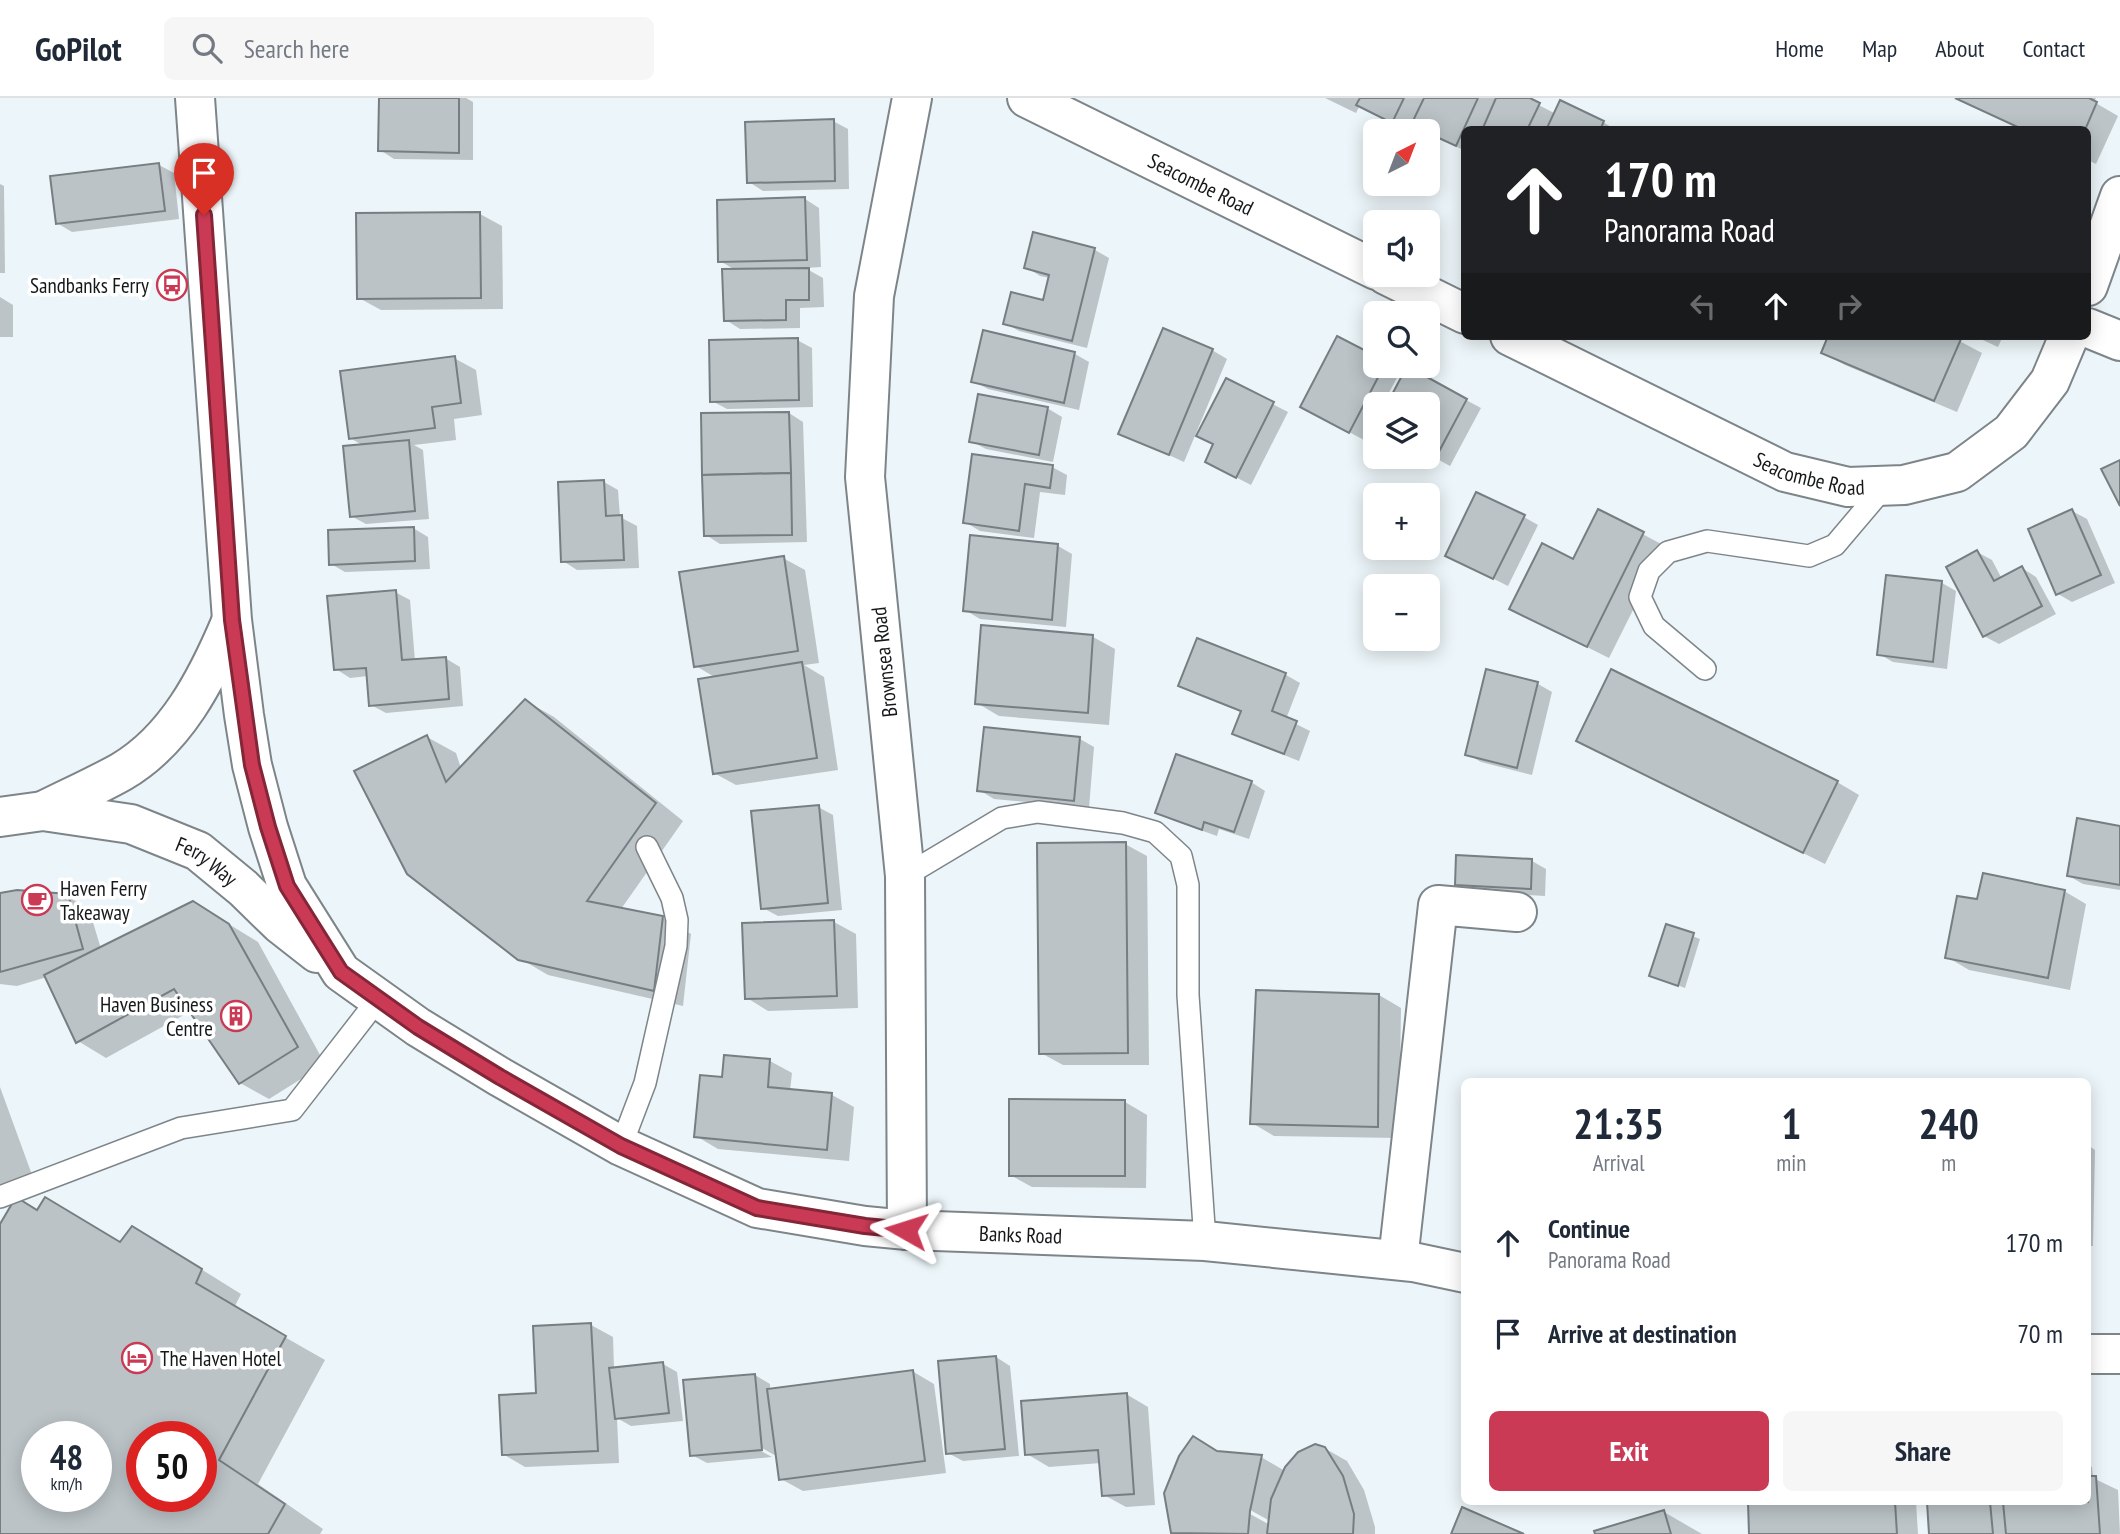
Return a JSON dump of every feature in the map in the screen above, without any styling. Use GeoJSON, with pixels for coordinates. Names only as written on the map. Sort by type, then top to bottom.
{"type":"FeatureCollection","features":[{"type":"Feature","properties":{"kind":"street","name":"Banks Road"},"geometry":{"type":"LineString","coordinates":[[195,98],[232,620],[252,765],[287,886],[341,972],[418,1027],[621,1146],[757,1208],[906,1230],[1205,1241],[1398,1261],[1461,1272]]}},
{"type":"Feature","properties":{"kind":"street","name":"Brownsea Road"},"geometry":{"type":"LineString","coordinates":[[906,1230],[905,876],[865,477],[874,296],[912,98]]}},
{"type":"Feature","properties":{"kind":"street","name":"Seacombe Road"},"geometry":{"type":"LineString","coordinates":[[1027,98],[1363,264]]}},
{"type":"Feature","properties":{"kind":"street"},"geometry":{"type":"LineString","coordinates":[[2091,278],[2120,196]]}},
{"type":"Feature","properties":{"kind":"street"},"geometry":{"type":"LineString","coordinates":[[1410,287],[1461,312]]}},
{"type":"Feature","properties":{"kind":"street"},"geometry":{"type":"LineString","coordinates":[[2091,329],[2120,341]]}},
{"type":"Feature","properties":{"kind":"street","name":"Seacombe Road"},"geometry":{"type":"LineString","coordinates":[[1518,340],[1785,471],[1848,487],[1904,485],[1957,472],[2011,432],[2050,381],[2067,340]]}},
{"type":"Feature","properties":{"kind":"street","name":"Ferry Way"},"geometry":{"type":"LineString","coordinates":[[43,811],[122,771],[155,747],[190,704],[213,665],[232,620]]}},
{"type":"Feature","properties":{"kind":"street","name":"Ferry Way"},"geometry":{"type":"LineString","coordinates":[[0,817],[43,811],[131,824],[198,851],[243,888],[280,924],[341,972]]}},
{"type":"Feature","properties":{"kind":"street"},"geometry":{"type":"LineString","coordinates":[[1398,1261],[1438,905],[1517,912]]}},
{"type":"Feature","properties":{"kind":"street"},"geometry":{"type":"LineString","coordinates":[[2091,1354],[2120,1354]]}},
{"type":"Feature","properties":{"kind":"lane"},"geometry":{"type":"LineString","coordinates":[[1705,668],[1654,626],[1640,597],[1649,571],[1668,552],[1707,541],[1809,556],[1835,545],[1885,486]]}},
{"type":"Feature","properties":{"kind":"lane"},"geometry":{"type":"LineString","coordinates":[[905,876],[1002,818],[1038,812],[1123,823],[1155,832],[1181,856],[1188,885],[1188,995],[1205,1241]]}},
{"type":"Feature","properties":{"kind":"lane"},"geometry":{"type":"LineString","coordinates":[[621,1146],[645,1083],[676,946],[677,920],[671,898],[647,847]]}},
{"type":"Feature","properties":{"kind":"lane"},"geometry":{"type":"LineString","coordinates":[[0,1197],[181,1128],[292,1110],[379,998]]}},
{"type":"Feature","properties":{"kind":"building"},"geometry":{"type":"Polygon","coordinates":[[[379,98],[459,98],[459,153],[378,151],[379,98]]]}},
{"type":"Feature","properties":{"kind":"building"},"geometry":{"type":"Polygon","coordinates":[[[1360,98],[1404,98],[1394,119],[1384,119],[1356,105],[1360,98]]]}},
{"type":"Feature","properties":{"kind":"building"},"geometry":{"type":"Polygon","coordinates":[[[1424,98],[1478,98],[1465,126],[1461,126],[1461,135],[1456,146],[1440,139],[1440,119],[1414,119],[1424,98]]]}},
{"type":"Feature","properties":{"kind":"building"},"geometry":{"type":"Polygon","coordinates":[[[1496,98],[1530,98],[1540,103],[1529,126],[1484,126],[1496,98]]]}},
{"type":"Feature","properties":{"kind":"building"},"geometry":{"type":"Polygon","coordinates":[[[1955,98],[2089,98],[2097,102],[2087,126],[2015,126],[1955,98]]]}},
{"type":"Feature","properties":{"kind":"building"},"geometry":{"type":"Polygon","coordinates":[[[1560,100],[1604,121],[1602,126],[1548,126],[1560,100]]]}},
{"type":"Feature","properties":{"kind":"building"},"geometry":{"type":"Polygon","coordinates":[[[834,119],[835,181],[747,183],[745,122],[834,119]]]}},
{"type":"Feature","properties":{"kind":"building"},"geometry":{"type":"Polygon","coordinates":[[[159,163],[165,211],[56,224],[50,176],[159,163]]]}},
{"type":"Feature","properties":{"kind":"building"},"geometry":{"type":"Polygon","coordinates":[[[805,197],[807,260],[718,262],[717,200],[805,197]]]}},
{"type":"Feature","properties":{"kind":"building"},"geometry":{"type":"Polygon","coordinates":[[[480,212],[481,298],[357,299],[356,213],[480,212]]]}},
{"type":"Feature","properties":{"kind":"building"},"geometry":{"type":"Polygon","coordinates":[[[1033,232],[1095,248],[1072,341],[1003,324],[1011,292],[1043,300],[1049,275],[1024,268],[1033,232]]]}},
{"type":"Feature","properties":{"kind":"building"},"geometry":{"type":"Polygon","coordinates":[[[809,268],[809,300],[786,300],[786,320],[724,321],[722,269],[809,268]]]}},
{"type":"Feature","properties":{"kind":"building"},"geometry":{"type":"Polygon","coordinates":[[[1163,328],[1213,349],[1169,455],[1118,434],[1163,328]]]}},
{"type":"Feature","properties":{"kind":"building"},"geometry":{"type":"Polygon","coordinates":[[[983,330],[1075,352],[1064,403],[971,382],[983,330]]]}},
{"type":"Feature","properties":{"kind":"building"},"geometry":{"type":"Polygon","coordinates":[[[1337,336],[1363,349],[1363,378],[1378,378],[1370,392],[1363,392],[1363,406],[1349,433],[1300,407],[1337,336]]]}},
{"type":"Feature","properties":{"kind":"building"},"geometry":{"type":"Polygon","coordinates":[[[798,338],[799,400],[710,402],[709,340],[798,338]]]}},
{"type":"Feature","properties":{"kind":"building"},"geometry":{"type":"Polygon","coordinates":[[[1826,340],[1961,340],[1934,401],[1821,353],[1826,340]]]}},
{"type":"Feature","properties":{"kind":"building"},"geometry":{"type":"Polygon","coordinates":[[[455,356],[461,403],[432,407],[435,428],[349,439],[340,371],[455,356]]]}},
{"type":"Feature","properties":{"kind":"building"},"geometry":{"type":"Polygon","coordinates":[[[1226,378],[1274,402],[1236,478],[1205,462],[1213,444],[1196,436],[1226,378]]]}},
{"type":"Feature","properties":{"kind":"building"},"geometry":{"type":"Polygon","coordinates":[[[1401,378],[1429,378],[1467,399],[1440,450],[1440,392],[1393,392],[1401,378]]]}},
{"type":"Feature","properties":{"kind":"building"},"geometry":{"type":"Polygon","coordinates":[[[978,394],[1048,407],[1039,455],[969,442],[978,394]]]}},
{"type":"Feature","properties":{"kind":"building"},"geometry":{"type":"Polygon","coordinates":[[[789,412],[791,473],[702,475],[701,413],[789,412]]]}},
{"type":"Feature","properties":{"kind":"building"},"geometry":{"type":"Polygon","coordinates":[[[409,440],[415,511],[350,517],[343,446],[409,440]]]}},
{"type":"Feature","properties":{"kind":"building"},"geometry":{"type":"Polygon","coordinates":[[[972,454],[1053,465],[1050,488],[1025,484],[1019,531],[963,523],[972,454]]]}},
{"type":"Feature","properties":{"kind":"building"},"geometry":{"type":"Polygon","coordinates":[[[2120,460],[2120,506],[2101,469],[2120,460]]]}},
{"type":"Feature","properties":{"kind":"building"},"geometry":{"type":"Polygon","coordinates":[[[791,473],[792,535],[704,536],[702,475],[791,473]]]}},
{"type":"Feature","properties":{"kind":"building"},"geometry":{"type":"Polygon","coordinates":[[[604,480],[606,516],[622,515],[624,560],[561,562],[558,482],[604,480]]]}},
{"type":"Feature","properties":{"kind":"building"},"geometry":{"type":"Polygon","coordinates":[[[1476,492],[1525,515],[1493,579],[1445,556],[1476,492]]]}},
{"type":"Feature","properties":{"kind":"building"},"geometry":{"type":"Polygon","coordinates":[[[1598,509],[1644,532],[1587,647],[1509,609],[1542,543],[1573,559],[1598,509]]]}},
{"type":"Feature","properties":{"kind":"building"},"geometry":{"type":"Polygon","coordinates":[[[2072,509],[2101,575],[2056,595],[2028,529],[2072,509]]]}},
{"type":"Feature","properties":{"kind":"building"},"geometry":{"type":"Polygon","coordinates":[[[414,527],[415,561],[329,565],[328,530],[414,527]]]}},
{"type":"Feature","properties":{"kind":"building"},"geometry":{"type":"Polygon","coordinates":[[[970,535],[1058,544],[1052,620],[963,611],[970,535]]]}},
{"type":"Feature","properties":{"kind":"building"},"geometry":{"type":"Polygon","coordinates":[[[1977,550],[1994,581],[2022,566],[2042,606],[1983,637],[1946,567],[1977,550]]]}},
{"type":"Feature","properties":{"kind":"building"},"geometry":{"type":"Polygon","coordinates":[[[784,556],[798,651],[694,667],[679,572],[784,556]]]}},
{"type":"Feature","properties":{"kind":"building"},"geometry":{"type":"Polygon","coordinates":[[[1886,575],[1942,581],[1933,662],[1877,655],[1886,575]]]}},
{"type":"Feature","properties":{"kind":"building"},"geometry":{"type":"Polygon","coordinates":[[[396,590],[402,660],[446,657],[449,699],[369,706],[366,668],[334,670],[327,596],[396,590]]]}},
{"type":"Feature","properties":{"kind":"building"},"geometry":{"type":"Polygon","coordinates":[[[981,625],[1093,635],[1088,713],[975,704],[981,625]]]}},
{"type":"Feature","properties":{"kind":"building"},"geometry":{"type":"Polygon","coordinates":[[[1197,638],[1286,673],[1272,711],[1297,721],[1284,754],[1232,734],[1241,711],[1178,686],[1197,638]]]}},
{"type":"Feature","properties":{"kind":"building"},"geometry":{"type":"Polygon","coordinates":[[[802,662],[817,758],[713,774],[698,679],[802,662]]]}},
{"type":"Feature","properties":{"kind":"building"},"geometry":{"type":"Polygon","coordinates":[[[1486,669],[1538,682],[1517,768],[1465,755],[1486,669]]]}},
{"type":"Feature","properties":{"kind":"building"},"geometry":{"type":"Polygon","coordinates":[[[1611,669],[1838,781],[1803,853],[1576,741],[1611,669]]]}},
{"type":"Feature","properties":{"kind":"building"},"geometry":{"type":"Polygon","coordinates":[[[525,699],[656,803],[587,901],[663,916],[654,991],[518,960],[407,874],[354,771],[427,735],[446,782],[525,699]]]}},
{"type":"Feature","properties":{"kind":"building"},"geometry":{"type":"Polygon","coordinates":[[[984,727],[1080,737],[1074,801],[977,791],[984,727]]]}},
{"type":"Feature","properties":{"kind":"building"},"geometry":{"type":"Polygon","coordinates":[[[1176,754],[1252,781],[1234,832],[1204,822],[1202,830],[1155,813],[1176,754]]]}},
{"type":"Feature","properties":{"kind":"building"},"geometry":{"type":"Polygon","coordinates":[[[819,805],[828,903],[761,909],[751,811],[819,805]]]}},
{"type":"Feature","properties":{"kind":"building"},"geometry":{"type":"Polygon","coordinates":[[[2077,818],[2120,826],[2120,885],[2067,876],[2077,818]]]}},
{"type":"Feature","properties":{"kind":"building"},"geometry":{"type":"Polygon","coordinates":[[[1126,842],[1128,1053],[1039,1054],[1037,843],[1126,842]]]}},
{"type":"Feature","properties":{"kind":"building"},"geometry":{"type":"Polygon","coordinates":[[[1456,855],[1532,859],[1531,889],[1455,885],[1456,855]]]}},
{"type":"Feature","properties":{"kind":"building"},"geometry":{"type":"Polygon","coordinates":[[[1983,873],[2065,890],[2048,978],[1945,958],[1957,896],[1977,899],[1983,873]]]}},
{"type":"Feature","properties":{"kind":"building"},"geometry":{"type":"Polygon","coordinates":[[[17,890],[68,894],[83,949],[0,972],[0,893],[17,890]]]}},
{"type":"Feature","properties":{"kind":"building","name":"Haven Business Centre"},"geometry":{"type":"Polygon","coordinates":[[[193,901],[229,924],[298,1047],[239,1084],[174,989],[76,1043],[44,975],[193,901]]]}},
{"type":"Feature","properties":{"kind":"building"},"geometry":{"type":"Polygon","coordinates":[[[834,920],[837,996],[745,999],[742,923],[834,920]]]}},
{"type":"Feature","properties":{"kind":"building"},"geometry":{"type":"Polygon","coordinates":[[[1666,924],[1694,933],[1678,986],[1649,976],[1666,924]]]}},
{"type":"Feature","properties":{"kind":"building"},"geometry":{"type":"Polygon","coordinates":[[[1256,990],[1379,994],[1378,1127],[1250,1124],[1256,990]]]}},
{"type":"Feature","properties":{"kind":"building"},"geometry":{"type":"Polygon","coordinates":[[[724,1055],[770,1059],[768,1087],[832,1093],[827,1150],[694,1137],[700,1075],[722,1077],[724,1055]]]}},
{"type":"Feature","properties":{"kind":"building"},"geometry":{"type":"Polygon","coordinates":[[[1009,1099],[1125,1100],[1125,1176],[1009,1176],[1009,1099]]]}},
{"type":"Feature","properties":{"kind":"building","name":"The Haven Hotel"},"geometry":{"type":"Polygon","coordinates":[[[16,1197],[37,1210],[45,1197],[120,1242],[132,1226],[202,1269],[196,1283],[286,1336],[219,1460],[285,1504],[268,1534],[0,1534],[0,1224],[16,1197]]]}},
{"type":"Feature","properties":{"kind":"building"},"geometry":{"type":"Polygon","coordinates":[[[591,1323],[598,1451],[502,1455],[499,1395],[536,1393],[533,1326],[591,1323]]]}},
{"type":"Feature","properties":{"kind":"building"},"geometry":{"type":"Polygon","coordinates":[[[996,1356],[1005,1449],[946,1454],[938,1361],[996,1356]]]}},
{"type":"Feature","properties":{"kind":"building"},"geometry":{"type":"Polygon","coordinates":[[[663,1362],[669,1413],[615,1419],[609,1368],[663,1362]]]}},
{"type":"Feature","properties":{"kind":"building"},"geometry":{"type":"Polygon","coordinates":[[[913,1370],[925,1461],[779,1480],[767,1389],[913,1370]]]}},
{"type":"Feature","properties":{"kind":"building"},"geometry":{"type":"Polygon","coordinates":[[[755,1374],[762,1450],[690,1456],[683,1380],[755,1374]]]}},
{"type":"Feature","properties":{"kind":"building"},"geometry":{"type":"Polygon","coordinates":[[[1127,1393],[1134,1494],[1102,1496],[1098,1450],[1025,1455],[1021,1401],[1127,1393]]]}},
{"type":"Feature","properties":{"kind":"building"},"geometry":{"type":"Polygon","coordinates":[[[1193,1436],[1217,1451],[1262,1455],[1248,1534],[1171,1533],[1164,1493],[1179,1456],[1193,1436]]]}},
{"type":"Feature","properties":{"kind":"building"},"geometry":{"type":"Polygon","coordinates":[[[1315,1444],[1325,1447],[1343,1476],[1354,1514],[1353,1534],[1267,1534],[1271,1499],[1285,1467],[1298,1452],[1315,1444]]]}},
{"type":"Feature","properties":{"kind":"building"},"geometry":{"type":"Polygon","coordinates":[[[2091,1476],[2096,1476],[2100,1534],[2006,1534],[2003,1505],[2091,1505],[2091,1476]]]}},
{"type":"Feature","properties":{"kind":"building"},"geometry":{"type":"Polygon","coordinates":[[[1748,1505],[1895,1505],[1897,1534],[1749,1534],[1748,1505]]]}},
{"type":"Feature","properties":{"kind":"building"},"geometry":{"type":"Polygon","coordinates":[[[1927,1505],[1990,1505],[1993,1534],[1929,1534],[1927,1505]]]}},
{"type":"Feature","properties":{"kind":"building"},"geometry":{"type":"Polygon","coordinates":[[[1462,1507],[1524,1534],[1451,1534],[1462,1507]]]}},
{"type":"Feature","properties":{"kind":"building"},"geometry":{"type":"Polygon","coordinates":[[[1664,1510],[1671,1534],[1595,1534],[1594,1531],[1664,1510]]]}},
{"type":"Feature","properties":{"kind":"place","name":"Sandbanks Ferry"},"geometry":{"type":"Point","coordinates":[172,285]}},
{"type":"Feature","properties":{"kind":"place","name":"Haven Ferry Takeaway"},"geometry":{"type":"Point","coordinates":[37,900]}},
{"type":"Feature","properties":{"kind":"place","name":"Haven Business Centre"},"geometry":{"type":"Point","coordinates":[236,1016]}},
{"type":"Feature","properties":{"kind":"place","name":"The Haven Hotel"},"geometry":{"type":"Point","coordinates":[137,1358]}},
{"type":"Feature","properties":{"kind":"route"},"geometry":{"type":"LineString","coordinates":[[204,215],[232,620],[252,765],[287,886],[341,972],[418,1027],[621,1146],[757,1208],[906,1230]]}}]}
